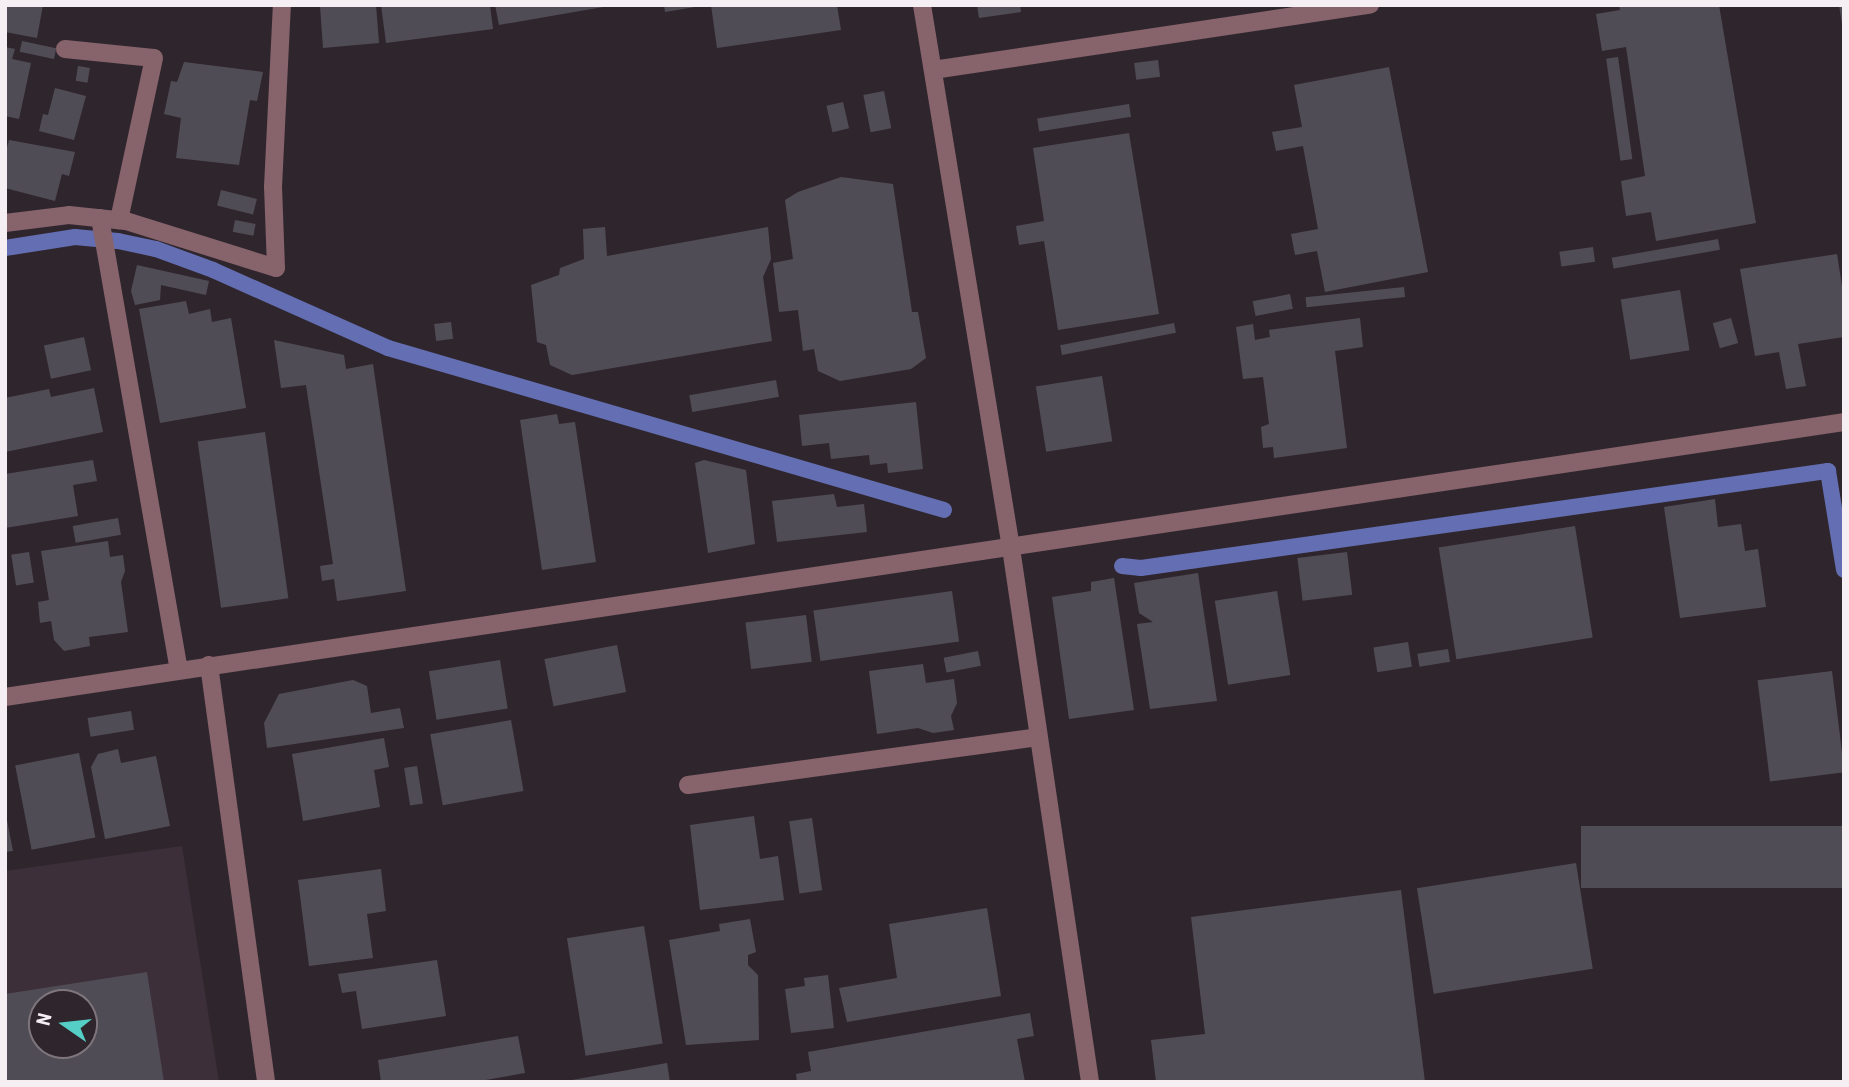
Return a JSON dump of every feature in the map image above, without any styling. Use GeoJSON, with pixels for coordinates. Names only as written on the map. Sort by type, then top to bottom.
{"type":"FeatureCollection","features":[{"type":"Feature","properties":{"kind":"street"},"geometry":{"type":"LineString","coordinates":[[5,223],[69,215],[119,220],[276,268],[273,187],[282,5]]}},
{"type":"Feature","properties":{"kind":"street"},"geometry":{"type":"LineString","coordinates":[[922,5],[1010,548],[1090,1082]]}},
{"type":"Feature","properties":{"kind":"street"},"geometry":{"type":"LineString","coordinates":[[933,70],[1370,5]]}},
{"type":"Feature","properties":{"kind":"street"},"geometry":{"type":"LineString","coordinates":[[65,49],[155,58],[119,220]]}},
{"type":"Feature","properties":{"kind":"street"},"geometry":{"type":"LineString","coordinates":[[100,218],[179,669]]}},
{"type":"Feature","properties":{"kind":"street"},"geometry":{"type":"LineString","coordinates":[[5,697],[1844,422]]}},
{"type":"Feature","properties":{"kind":"street"},"geometry":{"type":"LineString","coordinates":[[209,665],[266,1082]]}},
{"type":"Feature","properties":{"kind":"street"},"geometry":{"type":"LineString","coordinates":[[688,785],[1038,737]]}},
{"type":"Feature","properties":{"kind":"shaded area"},"geometry":{"type":"Polygon","coordinates":[[[182,846],[219,1082],[5,1082],[5,871],[182,846]]]}},
{"type":"Feature","properties":{"kind":"building"},"geometry":{"type":"Polygon","coordinates":[[[5,5],[43,5],[37,38],[5,32],[5,5]]]}},
{"type":"Feature","properties":{"kind":"building"},"geometry":{"type":"Polygon","coordinates":[[[376,5],[379,43],[323,48],[320,6],[376,5]]]}},
{"type":"Feature","properties":{"kind":"building"},"geometry":{"type":"Polygon","coordinates":[[[381,5],[490,5],[493,29],[386,43],[381,5]]]}},
{"type":"Feature","properties":{"kind":"building"},"geometry":{"type":"Polygon","coordinates":[[[495,5],[603,5],[603,7],[499,25],[495,5]]]}},
{"type":"Feature","properties":{"kind":"building"},"geometry":{"type":"Polygon","coordinates":[[[664,5],[694,5],[695,7],[665,12],[664,5]]]}},
{"type":"Feature","properties":{"kind":"building"},"geometry":{"type":"Polygon","coordinates":[[[711,5],[837,5],[841,30],[717,48],[711,5]]]}},
{"type":"Feature","properties":{"kind":"building"},"geometry":{"type":"Polygon","coordinates":[[[977,5],[1020,5],[1021,12],[979,18],[977,5]]]}},
{"type":"Feature","properties":{"kind":"building"},"geometry":{"type":"Polygon","coordinates":[[[1619,5],[1719,5],[1756,223],[1656,241],[1651,212],[1626,216],[1621,181],[1645,176],[1626,47],[1602,51],[1596,14],[1620,10],[1619,5]]]}},
{"type":"Feature","properties":{"kind":"building"},"geometry":{"type":"Polygon","coordinates":[[[1839,5],[1844,5],[1844,24],[1842,24],[1839,5]]]}},
{"type":"Feature","properties":{"kind":"building"},"geometry":{"type":"Polygon","coordinates":[[[22,41],[56,48],[54,59],[20,52],[22,41]]]}},
{"type":"Feature","properties":{"kind":"building"},"geometry":{"type":"Polygon","coordinates":[[[5,47],[15,49],[12,59],[31,63],[19,119],[5,116],[5,47]]]}},
{"type":"Feature","properties":{"kind":"building"},"geometry":{"type":"Polygon","coordinates":[[[1618,57],[1632,159],[1620,161],[1606,59],[1618,57]]]}},
{"type":"Feature","properties":{"kind":"building"},"geometry":{"type":"Polygon","coordinates":[[[1158,60],[1160,77],[1136,80],[1134,63],[1158,60]]]}},
{"type":"Feature","properties":{"kind":"building"},"geometry":{"type":"Polygon","coordinates":[[[184,62],[263,72],[257,101],[250,100],[239,165],[176,158],[181,118],[164,114],[171,81],[177,82],[184,62]]]}},
{"type":"Feature","properties":{"kind":"building"},"geometry":{"type":"Polygon","coordinates":[[[78,66],[90,68],[88,83],[76,81],[78,66]]]}},
{"type":"Feature","properties":{"kind":"building"},"geometry":{"type":"Polygon","coordinates":[[[1389,67],[1428,272],[1325,292],[1317,251],[1295,255],[1291,234],[1318,229],[1303,146],[1276,151],[1272,132],[1302,127],[1294,85],[1389,67]]]}},
{"type":"Feature","properties":{"kind":"building"},"geometry":{"type":"Polygon","coordinates":[[[55,88],[86,96],[74,140],[39,131],[43,114],[48,115],[55,88]]]}},
{"type":"Feature","properties":{"kind":"building"},"geometry":{"type":"Polygon","coordinates":[[[884,91],[891,128],[871,132],[863,95],[884,91]]]}},
{"type":"Feature","properties":{"kind":"building"},"geometry":{"type":"Polygon","coordinates":[[[843,102],[849,128],[833,132],[826,106],[843,102]]]}},
{"type":"Feature","properties":{"kind":"building"},"geometry":{"type":"Polygon","coordinates":[[[1129,104],[1131,117],[1039,131],[1037,119],[1129,104]]]}},
{"type":"Feature","properties":{"kind":"building"},"geometry":{"type":"Polygon","coordinates":[[[1129,133],[1159,314],[1058,330],[1044,241],[1019,245],[1016,226],[1044,221],[1033,148],[1129,133]]]}},
{"type":"Feature","properties":{"kind":"building"},"geometry":{"type":"Polygon","coordinates":[[[9,140],[75,152],[69,176],[62,174],[55,201],[5,188],[5,155],[9,140]]]}},
{"type":"Feature","properties":{"kind":"building"},"geometry":{"type":"Polygon","coordinates":[[[841,177],[893,184],[912,312],[918,312],[926,358],[911,369],[840,381],[818,371],[814,349],[803,351],[798,310],[779,312],[773,263],[793,259],[785,200],[798,192],[841,177]]]}},
{"type":"Feature","properties":{"kind":"building"},"geometry":{"type":"Polygon","coordinates":[[[221,190],[257,199],[253,214],[217,206],[221,190]]]}},
{"type":"Feature","properties":{"kind":"building"},"geometry":{"type":"Polygon","coordinates":[[[235,220],[256,224],[253,236],[233,232],[235,220]]]}},
{"type":"Feature","properties":{"kind":"building"},"geometry":{"type":"Polygon","coordinates":[[[605,227],[607,256],[768,227],[771,259],[763,277],[772,341],[572,375],[550,365],[546,345],[537,342],[531,285],[559,275],[560,268],[584,259],[583,229],[605,227]]]}},
{"type":"Feature","properties":{"kind":"building"},"geometry":{"type":"Polygon","coordinates":[[[1718,239],[1720,250],[1614,269],[1612,258],[1718,239]]]}},
{"type":"Feature","properties":{"kind":"building"},"geometry":{"type":"Polygon","coordinates":[[[1593,247],[1595,262],[1561,267],[1559,252],[1593,247]]]}},
{"type":"Feature","properties":{"kind":"building"},"geometry":{"type":"Polygon","coordinates":[[[1837,254],[1844,299],[1844,337],[1798,344],[1806,386],[1786,389],[1779,352],[1755,356],[1740,269],[1837,254]]]}},
{"type":"Feature","properties":{"kind":"building"},"geometry":{"type":"Polygon","coordinates":[[[137,265],[209,281],[206,295],[161,285],[160,300],[135,305],[131,291],[137,265]]]}},
{"type":"Feature","properties":{"kind":"building"},"geometry":{"type":"Polygon","coordinates":[[[1404,287],[1405,297],[1307,307],[1306,297],[1404,287]]]}},
{"type":"Feature","properties":{"kind":"building"},"geometry":{"type":"Polygon","coordinates":[[[1680,290],[1690,350],[1630,360],[1621,299],[1680,290]]]}},
{"type":"Feature","properties":{"kind":"building"},"geometry":{"type":"Polygon","coordinates":[[[1290,294],[1293,309],[1256,316],[1253,301],[1290,294]]]}},
{"type":"Feature","properties":{"kind":"building"},"geometry":{"type":"Polygon","coordinates":[[[186,301],[189,314],[210,309],[212,322],[231,318],[246,408],[160,423],[139,309],[186,301]]]}},
{"type":"Feature","properties":{"kind":"building"},"geometry":{"type":"Polygon","coordinates":[[[1360,318],[1363,347],[1335,351],[1347,448],[1274,458],[1273,447],[1263,448],[1261,427],[1269,424],[1263,377],[1243,379],[1236,327],[1253,324],[1255,340],[1270,337],[1269,330],[1360,318]]]}},
{"type":"Feature","properties":{"kind":"building"},"geometry":{"type":"Polygon","coordinates":[[[1731,318],[1738,343],[1720,348],[1713,323],[1731,318]]]}},
{"type":"Feature","properties":{"kind":"building"},"geometry":{"type":"Polygon","coordinates":[[[451,322],[453,339],[436,341],[434,324],[451,322]]]}},
{"type":"Feature","properties":{"kind":"building"},"geometry":{"type":"Polygon","coordinates":[[[1174,323],[1176,333],[1062,355],[1060,345],[1174,323]]]}},
{"type":"Feature","properties":{"kind":"building"},"geometry":{"type":"Polygon","coordinates":[[[84,337],[91,370],[51,379],[44,346],[84,337]]]}},
{"type":"Feature","properties":{"kind":"building"},"geometry":{"type":"Polygon","coordinates":[[[274,340],[344,355],[346,369],[373,364],[406,591],[337,601],[334,579],[322,581],[320,566],[333,564],[306,385],[281,388],[274,340]]]}},
{"type":"Feature","properties":{"kind":"building"},"geometry":{"type":"Polygon","coordinates":[[[1102,376],[1112,441],[1046,452],[1036,386],[1102,376]]]}},
{"type":"Feature","properties":{"kind":"building"},"geometry":{"type":"Polygon","coordinates":[[[776,380],[779,397],[692,412],[689,395],[776,380]]]}},
{"type":"Feature","properties":{"kind":"building"},"geometry":{"type":"Polygon","coordinates":[[[94,388],[103,432],[5,452],[5,398],[49,389],[51,397],[94,388]]]}},
{"type":"Feature","properties":{"kind":"building"},"geometry":{"type":"Polygon","coordinates":[[[916,402],[923,469],[888,473],[887,463],[870,465],[869,455],[831,459],[829,443],[802,446],[799,415],[916,402]]]}},
{"type":"Feature","properties":{"kind":"building"},"geometry":{"type":"Polygon","coordinates":[[[557,414],[559,424],[575,422],[596,562],[542,570],[520,420],[557,414]]]}},
{"type":"Feature","properties":{"kind":"building"},"geometry":{"type":"Polygon","coordinates":[[[265,432],[288,598],[221,608],[198,441],[265,432]]]}},
{"type":"Feature","properties":{"kind":"building"},"geometry":{"type":"Polygon","coordinates":[[[93,460],[97,481],[73,485],[78,516],[5,528],[5,474],[93,460]]]}},
{"type":"Feature","properties":{"kind":"building"},"geometry":{"type":"Polygon","coordinates":[[[704,460],[746,470],[755,544],[708,553],[695,463],[704,460]]]}},
{"type":"Feature","properties":{"kind":"building"},"geometry":{"type":"Polygon","coordinates":[[[834,494],[837,507],[864,504],[867,532],[777,542],[772,501],[834,494]]]}},
{"type":"Feature","properties":{"kind":"building"},"geometry":{"type":"Polygon","coordinates":[[[1715,499],[1718,527],[1741,524],[1745,551],[1758,549],[1766,607],[1680,618],[1664,507],[1715,499]]]}},
{"type":"Feature","properties":{"kind":"building"},"geometry":{"type":"Polygon","coordinates":[[[118,518],[121,535],[76,543],[73,526],[118,518]]]}},
{"type":"Feature","properties":{"kind":"building"},"geometry":{"type":"Polygon","coordinates":[[[1575,526],[1593,638],[1456,659],[1439,548],[1575,526]]]}},
{"type":"Feature","properties":{"kind":"building"},"geometry":{"type":"Polygon","coordinates":[[[108,541],[110,557],[123,555],[125,571],[121,582],[128,632],[89,637],[90,646],[64,651],[54,640],[51,621],[40,623],[38,602],[49,600],[41,551],[108,541]]]}},
{"type":"Feature","properties":{"kind":"building"},"geometry":{"type":"Polygon","coordinates":[[[29,552],[34,583],[16,585],[11,555],[29,552]]]}},
{"type":"Feature","properties":{"kind":"building"},"geometry":{"type":"Polygon","coordinates":[[[1347,552],[1352,595],[1303,601],[1297,558],[1347,552]]]}},
{"type":"Feature","properties":{"kind":"building"},"geometry":{"type":"Polygon","coordinates":[[[1198,573],[1217,701],[1150,709],[1137,624],[1153,622],[1139,613],[1134,583],[1198,573]]]}},
{"type":"Feature","properties":{"kind":"building"},"geometry":{"type":"Polygon","coordinates":[[[1114,578],[1134,710],[1069,719],[1052,597],[1091,591],[1091,582],[1114,578]]]}},
{"type":"Feature","properties":{"kind":"building"},"geometry":{"type":"Polygon","coordinates":[[[952,591],[959,642],[820,661],[813,610],[952,591]]]}},
{"type":"Feature","properties":{"kind":"building"},"geometry":{"type":"Polygon","coordinates":[[[1277,591],[1290,675],[1228,685],[1215,601],[1277,591]]]}},
{"type":"Feature","properties":{"kind":"building"},"geometry":{"type":"Polygon","coordinates":[[[806,615],[812,662],[751,669],[745,622],[806,615]]]}},
{"type":"Feature","properties":{"kind":"building"},"geometry":{"type":"Polygon","coordinates":[[[1408,642],[1412,667],[1377,672],[1373,647],[1408,642]]]}},
{"type":"Feature","properties":{"kind":"building"},"geometry":{"type":"Polygon","coordinates":[[[617,645],[626,692],[554,706],[544,659],[617,645]]]}},
{"type":"Feature","properties":{"kind":"building"},"geometry":{"type":"Polygon","coordinates":[[[1448,649],[1450,662],[1419,667],[1417,654],[1448,649]]]}},
{"type":"Feature","properties":{"kind":"building"},"geometry":{"type":"Polygon","coordinates":[[[978,651],[981,666],[947,672],[944,658],[978,651]]]}},
{"type":"Feature","properties":{"kind":"building"},"geometry":{"type":"Polygon","coordinates":[[[500,660],[508,708],[437,720],[429,671],[500,660]]]}},
{"type":"Feature","properties":{"kind":"building"},"geometry":{"type":"Polygon","coordinates":[[[923,664],[926,683],[954,679],[957,703],[951,716],[954,730],[933,733],[918,728],[877,734],[869,671],[923,664]]]}},
{"type":"Feature","properties":{"kind":"building"},"geometry":{"type":"Polygon","coordinates":[[[1832,671],[1844,772],[1770,781],[1758,680],[1832,671]]]}},
{"type":"Feature","properties":{"kind":"building"},"geometry":{"type":"Polygon","coordinates":[[[353,680],[367,686],[371,713],[400,708],[404,728],[267,748],[264,723],[279,694],[353,680]]]}},
{"type":"Feature","properties":{"kind":"building"},"geometry":{"type":"Polygon","coordinates":[[[131,711],[134,730],[91,737],[88,718],[131,711]]]}},
{"type":"Feature","properties":{"kind":"building"},"geometry":{"type":"Polygon","coordinates":[[[511,720],[524,791],[443,805],[430,734],[511,720]]]}},
{"type":"Feature","properties":{"kind":"building"},"geometry":{"type":"Polygon","coordinates":[[[384,738],[389,767],[374,770],[380,807],[303,821],[292,754],[384,738]]]}},
{"type":"Feature","properties":{"kind":"building"},"geometry":{"type":"Polygon","coordinates":[[[118,749],[121,763],[156,756],[170,826],[105,839],[91,767],[98,754],[118,749]]]}},
{"type":"Feature","properties":{"kind":"building"},"geometry":{"type":"Polygon","coordinates":[[[79,753],[95,837],[32,850],[15,765],[79,753]]]}},
{"type":"Feature","properties":{"kind":"building"},"geometry":{"type":"Polygon","coordinates":[[[417,766],[423,804],[410,806],[404,768],[417,766]]]}},
{"type":"Feature","properties":{"kind":"building"},"geometry":{"type":"Polygon","coordinates":[[[5,810],[13,851],[5,852],[5,810]]]}},
{"type":"Feature","properties":{"kind":"building"},"geometry":{"type":"Polygon","coordinates":[[[754,816],[760,859],[778,856],[784,900],[700,910],[690,825],[754,816]]]}},
{"type":"Feature","properties":{"kind":"building"},"geometry":{"type":"Polygon","coordinates":[[[812,818],[822,890],[799,893],[789,821],[812,818]]]}},
{"type":"Feature","properties":{"kind":"building"},"geometry":{"type":"Polygon","coordinates":[[[1581,826],[1844,826],[1844,888],[1581,888],[1581,826]]]}},
{"type":"Feature","properties":{"kind":"building"},"geometry":{"type":"Polygon","coordinates":[[[1576,863],[1593,969],[1434,994],[1417,888],[1576,863]]]}},
{"type":"Feature","properties":{"kind":"building"},"geometry":{"type":"Polygon","coordinates":[[[381,869],[386,911],[367,914],[373,958],[309,966],[298,880],[381,869]]]}},
{"type":"Feature","properties":{"kind":"building"},"geometry":{"type":"Polygon","coordinates":[[[1401,890],[1425,1082],[1156,1082],[1151,1040],[1205,1034],[1191,917],[1401,890]]]}},
{"type":"Feature","properties":{"kind":"building"},"geometry":{"type":"Polygon","coordinates":[[[987,908],[1001,996],[847,1022],[839,988],[897,978],[889,924],[987,908]]]}},
{"type":"Feature","properties":{"kind":"building"},"geometry":{"type":"Polygon","coordinates":[[[750,919],[756,952],[748,955],[748,965],[758,975],[759,1040],[686,1045],[669,940],[720,931],[719,924],[750,919]]]}},
{"type":"Feature","properties":{"kind":"building"},"geometry":{"type":"Polygon","coordinates":[[[644,926],[663,1044],[586,1056],[567,938],[644,926]]]}},
{"type":"Feature","properties":{"kind":"building"},"geometry":{"type":"Polygon","coordinates":[[[437,960],[446,1016],[362,1029],[356,991],[342,993],[338,974],[437,960]]]}},
{"type":"Feature","properties":{"kind":"building"},"geometry":{"type":"Polygon","coordinates":[[[147,972],[164,1082],[5,1082],[5,994],[28,990],[28,1059],[98,1059],[98,989],[37,989],[147,972]]]}},
{"type":"Feature","properties":{"kind":"building"},"geometry":{"type":"Polygon","coordinates":[[[828,975],[834,1028],[791,1033],[785,989],[805,986],[804,978],[828,975]]]}},
{"type":"Feature","properties":{"kind":"building"},"geometry":{"type":"Polygon","coordinates":[[[1030,1013],[1034,1036],[1017,1039],[1025,1082],[797,1082],[796,1074],[811,1071],[808,1052],[1030,1013]]]}},
{"type":"Feature","properties":{"kind":"building"},"geometry":{"type":"Polygon","coordinates":[[[518,1036],[525,1073],[474,1082],[381,1082],[378,1060],[518,1036]]]}},
{"type":"Feature","properties":{"kind":"building"},"geometry":{"type":"Polygon","coordinates":[[[667,1063],[670,1082],[572,1082],[572,1080],[667,1063]]]}},
{"type":"Feature","properties":{"kind":"waterway"},"geometry":{"type":"LineString","coordinates":[[5,248],[75,237],[118,241],[156,249],[213,270],[388,348],[944,510]]}},
{"type":"Feature","properties":{"kind":"waterway"},"geometry":{"type":"LineString","coordinates":[[1122,566],[1141,568],[1828,471],[1844,570]]}}]}
